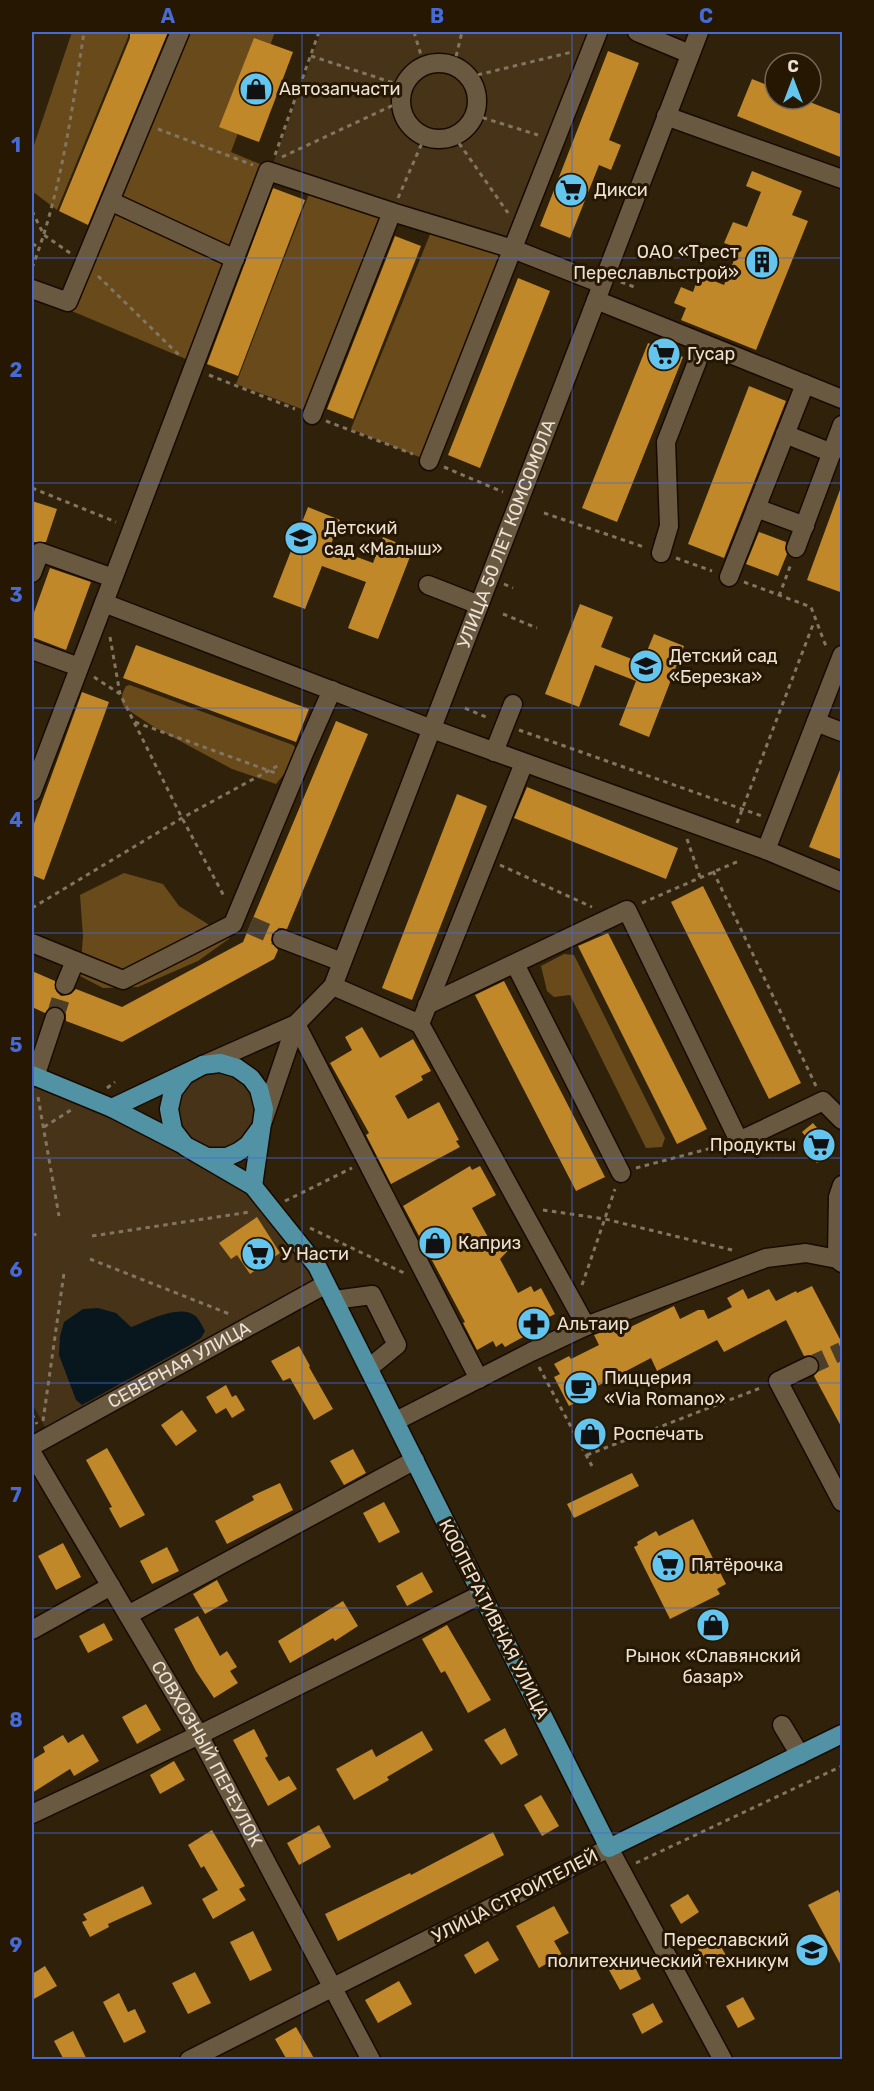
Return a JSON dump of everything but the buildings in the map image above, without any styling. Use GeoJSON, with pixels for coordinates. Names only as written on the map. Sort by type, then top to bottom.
{"type":"FeatureCollection","features":[{"type":"Feature","properties":{"kind":"main road"},"geometry":{"type":"LineString","coordinates":[[112,1108],[203,1065],[220,1064],[237,1068],[251,1078],[258,1089],[264,1109],[253,1186],[186,1147],[173,1130],[169,1109],[173,1091],[185,1075],[203,1065]]}},
{"type":"Feature","properties":{"kind":"main road"},"geometry":{"type":"LineString","coordinates":[[35,1082],[112,1108],[207,1157],[227,1157],[248,1145],[260,1130]]}},
{"type":"Feature","properties":{"kind":"main road","name":"КООПЕРАТИВНАЯ УЛИЦА"},"geometry":{"type":"LineString","coordinates":[[253,1186],[317,1266],[609,1848]]}},
{"type":"Feature","properties":{"kind":"main road","name":"УЛИЦА СТРОИТЕЛЕЙ"},"geometry":{"type":"LineString","coordinates":[[609,1848],[843,1734]]}},
{"type":"Feature","properties":{"kind":"street"},"geometry":{"type":"LineString","coordinates":[[32,289],[68,302],[180,32]]}},
{"type":"Feature","properties":{"kind":"street"},"geometry":{"type":"LineString","coordinates":[[638,32],[690,54]]}},
{"type":"Feature","properties":{"kind":"street","name":"УЛИЦА 50 ЛЕТ КОМСОМОЛА"},"geometry":{"type":"LineString","coordinates":[[296,1024],[333,986],[699,32]]}},
{"type":"Feature","properties":{"kind":"street"},"geometry":{"type":"LineString","coordinates":[[429,461],[595,40]]}},
{"type":"Feature","properties":{"kind":"street"},"geometry":{"type":"LineString","coordinates":[[438,62],[454,65],[469,77],[475,86],[477,100],[474,115],[465,129],[454,136],[439,139],[425,136],[411,127],[404,116],[402,94],[412,73],[424,65],[438,62]]}},
{"type":"Feature","properties":{"kind":"street"},"geometry":{"type":"LineString","coordinates":[[666,116],[843,179]]}},
{"type":"Feature","properties":{"kind":"street"},"geometry":{"type":"LineString","coordinates":[[32,792],[268,171],[513,249],[704,344],[843,399]]}},
{"type":"Feature","properties":{"kind":"street"},"geometry":{"type":"LineString","coordinates":[[110,201],[235,259]]}},
{"type":"Feature","properties":{"kind":"street"},"geometry":{"type":"LineString","coordinates":[[312,415],[392,212]]}},
{"type":"Feature","properties":{"kind":"street"},"geometry":{"type":"LineString","coordinates":[[661,553],[669,526],[666,442],[704,344]]}},
{"type":"Feature","properties":{"kind":"street"},"geometry":{"type":"LineString","coordinates":[[729,577],[805,384]]}},
{"type":"Feature","properties":{"kind":"street"},"geometry":{"type":"LineString","coordinates":[[796,548],[843,425]]}},
{"type":"Feature","properties":{"kind":"street"},"geometry":{"type":"LineString","coordinates":[[785,434],[832,453]]}},
{"type":"Feature","properties":{"kind":"street"},"geometry":{"type":"LineString","coordinates":[[756,508],[805,526]]}},
{"type":"Feature","properties":{"kind":"street"},"geometry":{"type":"LineString","coordinates":[[32,573],[40,552],[113,578]]}},
{"type":"Feature","properties":{"kind":"street"},"geometry":{"type":"LineString","coordinates":[[428,585],[479,605]]}},
{"type":"Feature","properties":{"kind":"street"},"geometry":{"type":"LineString","coordinates":[[104,603],[432,729],[766,850],[843,882]]}},
{"type":"Feature","properties":{"kind":"street"},"geometry":{"type":"LineString","coordinates":[[32,650],[79,667]]}},
{"type":"Feature","properties":{"kind":"street"},"geometry":{"type":"LineString","coordinates":[[766,850],[839,663]]}},
{"type":"Feature","properties":{"kind":"street"},"geometry":{"type":"LineString","coordinates":[[32,943],[123,980],[233,924],[243,922],[293,780],[332,690]]}},
{"type":"Feature","properties":{"kind":"street"},"geometry":{"type":"LineString","coordinates":[[495,752],[513,704]]}},
{"type":"Feature","properties":{"kind":"street"},"geometry":{"type":"LineString","coordinates":[[816,722],[843,732]]}},
{"type":"Feature","properties":{"kind":"street"},"geometry":{"type":"LineString","coordinates":[[420,1024],[524,763]]}},
{"type":"Feature","properties":{"kind":"street"},"geometry":{"type":"LineString","coordinates":[[427,1005],[620,914],[740,1141],[823,1101],[843,1120]]}},
{"type":"Feature","properties":{"kind":"street"},"geometry":{"type":"LineString","coordinates":[[282,939],[342,962]]}},
{"type":"Feature","properties":{"kind":"street"},"geometry":{"type":"LineString","coordinates":[[65,985],[75,960]]}},
{"type":"Feature","properties":{"kind":"street"},"geometry":{"type":"LineString","coordinates":[[515,964],[621,1173]]}},
{"type":"Feature","properties":{"kind":"street"},"geometry":{"type":"LineString","coordinates":[[333,986],[420,1024],[586,1326]]}},
{"type":"Feature","properties":{"kind":"street"},"geometry":{"type":"LineString","coordinates":[[35,1082],[55,1017]]}},
{"type":"Feature","properties":{"kind":"street"},"geometry":{"type":"LineString","coordinates":[[203,1065],[296,1024]]}},
{"type":"Feature","properties":{"kind":"street"},"geometry":{"type":"LineString","coordinates":[[260,1130],[296,1024]]}},
{"type":"Feature","properties":{"kind":"street"},"geometry":{"type":"LineString","coordinates":[[296,1024],[479,1379]]}},
{"type":"Feature","properties":{"kind":"street"},"geometry":{"type":"LineString","coordinates":[[396,1421],[586,1326],[766,1258],[806,1253],[840,1261],[838,1197],[843,1185]]}},
{"type":"Feature","properties":{"kind":"street"},"geometry":{"type":"LineString","coordinates":[[330,1292],[372,1295],[397,1345],[369,1368]]}},
{"type":"Feature","properties":{"kind":"street","name":"СЕВЕРНАЯ УЛИЦА"},"geometry":{"type":"LineString","coordinates":[[32,1446],[253,1324],[330,1292]]}},
{"type":"Feature","properties":{"kind":"street"},"geometry":{"type":"LineString","coordinates":[[809,1366],[778,1381],[843,1502]]}},
{"type":"Feature","properties":{"kind":"street","name":"СОВХОЗНЫЙ ПЕРЕУЛОК"},"geometry":{"type":"LineString","coordinates":[[32,1453],[200,1735],[371,2060]]}},
{"type":"Feature","properties":{"kind":"street"},"geometry":{"type":"LineString","coordinates":[[128,1615],[415,1460]]}},
{"type":"Feature","properties":{"kind":"street"},"geometry":{"type":"LineString","coordinates":[[32,1630],[111,1586]]}},
{"type":"Feature","properties":{"kind":"street"},"geometry":{"type":"LineString","coordinates":[[32,1814],[200,1735],[482,1594]]}},
{"type":"Feature","properties":{"kind":"street"},"geometry":{"type":"LineString","coordinates":[[782,1725],[800,1755]]}},
{"type":"Feature","properties":{"kind":"street","name":"КООПЕРАТИВНАЯ УЛИЦА"},"geometry":{"type":"LineString","coordinates":[[609,1848],[723,2060]]}},
{"type":"Feature","properties":{"kind":"street","name":"УЛИЦА СТРОИТЕЛЕЙ"},"geometry":{"type":"LineString","coordinates":[[189,2060],[609,1848]]}},
{"type":"Feature","properties":{"kind":"path"},"geometry":{"type":"LineString","coordinates":[[32,268],[44,235],[71,116],[84,32]]}},
{"type":"Feature","properties":{"kind":"path"},"geometry":{"type":"LineString","coordinates":[[319,32],[274,160],[402,94]]}},
{"type":"Feature","properties":{"kind":"path"},"geometry":{"type":"LineString","coordinates":[[414,32],[424,65]]}},
{"type":"Feature","properties":{"kind":"path"},"geometry":{"type":"LineString","coordinates":[[454,65],[462,32]]}},
{"type":"Feature","properties":{"kind":"path"},"geometry":{"type":"LineString","coordinates":[[469,77],[595,40]]}},
{"type":"Feature","properties":{"kind":"path"},"geometry":{"type":"LineString","coordinates":[[311,56],[402,94]]}},
{"type":"Feature","properties":{"kind":"path"},"geometry":{"type":"LineString","coordinates":[[474,115],[555,141]]}},
{"type":"Feature","properties":{"kind":"path"},"geometry":{"type":"LineString","coordinates":[[142,123],[268,171]]}},
{"type":"Feature","properties":{"kind":"path"},"geometry":{"type":"LineString","coordinates":[[392,212],[425,136]]}},
{"type":"Feature","properties":{"kind":"path"},"geometry":{"type":"LineString","coordinates":[[454,136],[520,230]]}},
{"type":"Feature","properties":{"kind":"path"},"geometry":{"type":"LineString","coordinates":[[32,211],[44,235],[84,262],[193,369]]}},
{"type":"Feature","properties":{"kind":"path"},"geometry":{"type":"LineString","coordinates":[[32,244],[40,247]]}},
{"type":"Feature","properties":{"kind":"path"},"geometry":{"type":"LineString","coordinates":[[429,461],[503,492]]}},
{"type":"Feature","properties":{"kind":"path"},"geometry":{"type":"LineString","coordinates":[[32,488],[132,528]]}},
{"type":"Feature","properties":{"kind":"path"},"geometry":{"type":"LineString","coordinates":[[796,548],[779,596],[810,608],[839,663]]}},
{"type":"Feature","properties":{"kind":"path"},"geometry":{"type":"LineString","coordinates":[[502,614],[537,628]]}},
{"type":"Feature","properties":{"kind":"path"},"geometry":{"type":"LineString","coordinates":[[732,838],[815,620]]}},
{"type":"Feature","properties":{"kind":"path"},"geometry":{"type":"LineString","coordinates":[[110,637],[120,694],[182,818],[243,922]]}},
{"type":"Feature","properties":{"kind":"path"},"geometry":{"type":"LineString","coordinates":[[79,667],[120,694]]}},
{"type":"Feature","properties":{"kind":"path"},"geometry":{"type":"LineString","coordinates":[[465,708],[777,821]]}},
{"type":"Feature","properties":{"kind":"path"},"geometry":{"type":"LineString","coordinates":[[133,721],[293,780]]}},
{"type":"Feature","properties":{"kind":"path"},"geometry":{"type":"LineString","coordinates":[[32,908],[182,818],[304,753]]}},
{"type":"Feature","properties":{"kind":"path"},"geometry":{"type":"LineString","coordinates":[[680,819],[700,877]]}},
{"type":"Feature","properties":{"kind":"path"},"geometry":{"type":"LineString","coordinates":[[486,858],[620,914],[713,871],[766,850]]}},
{"type":"Feature","properties":{"kind":"path"},"geometry":{"type":"LineString","coordinates":[[713,871],[823,1101]]}},
{"type":"Feature","properties":{"kind":"path"},"geometry":{"type":"LineString","coordinates":[[35,1082],[59,1216]]}},
{"type":"Feature","properties":{"kind":"path"},"geometry":{"type":"LineString","coordinates":[[575,1307],[621,1173],[740,1141]]}},
{"type":"Feature","properties":{"kind":"path"},"geometry":{"type":"LineString","coordinates":[[92,1236],[271,1208],[367,1161]]}},
{"type":"Feature","properties":{"kind":"path"},"geometry":{"type":"LineString","coordinates":[[520,1207],[604,1219],[766,1258]]}},
{"type":"Feature","properties":{"kind":"path"},"geometry":{"type":"LineString","coordinates":[[301,1223],[433,1287]]}},
{"type":"Feature","properties":{"kind":"path"},"geometry":{"type":"LineString","coordinates":[[32,1234],[38,1235]]}},
{"type":"Feature","properties":{"kind":"path"},"geometry":{"type":"LineString","coordinates":[[90,1259],[253,1324]]}},
{"type":"Feature","properties":{"kind":"path"},"geometry":{"type":"LineString","coordinates":[[43,1421],[64,1273]]}},
{"type":"Feature","properties":{"kind":"path"},"geometry":{"type":"LineString","coordinates":[[531,1352],[592,1466]]}},
{"type":"Feature","properties":{"kind":"path"},"geometry":{"type":"LineString","coordinates":[[586,1455],[778,1381]]}},
{"type":"Feature","properties":{"kind":"path"},"geometry":{"type":"LineString","coordinates":[[621,1870],[843,1766]]}},
{"type":"Feature","properties":{"kind":"shaded area"},"geometry":{"type":"Polygon","coordinates":[[[72,32],[128,32],[128,37],[57,210],[32,191],[32,151],[72,32]]]}},
{"type":"Feature","properties":{"kind":"shaded area"},"geometry":{"type":"Polygon","coordinates":[[[182,32],[275,32],[231,152],[267,167],[193,362],[67,309],[182,32]]]}},
{"type":"Feature","properties":{"kind":"shaded area"},"geometry":{"type":"Polygon","coordinates":[[[321,32],[596,32],[511,245],[271,169],[321,32]]]}},
{"type":"Feature","properties":{"kind":"shaded area"},"geometry":{"type":"Polygon","coordinates":[[[312,186],[391,212],[312,413],[236,384],[312,186]]]}},
{"type":"Feature","properties":{"kind":"shaded area"},"geometry":{"type":"Polygon","coordinates":[[[433,227],[509,251],[429,461],[351,429],[433,227]]]}},
{"type":"Feature","properties":{"kind":"shaded area"},"geometry":{"type":"Polygon","coordinates":[[[130,685],[293,745],[298,751],[289,768],[276,784],[232,769],[154,727],[125,708],[122,703],[122,694],[126,686],[130,685]]]}},
{"type":"Feature","properties":{"kind":"shaded area"},"geometry":{"type":"Polygon","coordinates":[[[124,873],[163,884],[179,906],[230,938],[198,961],[138,987],[103,988],[80,976],[83,936],[80,895],[124,873]]]}},
{"type":"Feature","properties":{"kind":"shaded area"},"geometry":{"type":"Polygon","coordinates":[[[564,954],[574,955],[665,1138],[662,1147],[646,1148],[570,995],[554,997],[547,991],[541,966],[564,954]]]}},
{"type":"Feature","properties":{"kind":"shaded area"},"geometry":{"type":"Polygon","coordinates":[[[201,1069],[240,1073],[260,1109],[243,1145],[205,1153],[175,1128],[177,1089],[201,1069]]]}},
{"type":"Feature","properties":{"kind":"shaded area"},"geometry":{"type":"Polygon","coordinates":[[[32,1083],[109,1114],[249,1192],[317,1282],[47,1431],[32,1403],[32,1083]]]}},
{"type":"Feature","properties":{"kind":"shaded area"},"geometry":{"type":"Polygon","coordinates":[[[98,1308],[116,1313],[131,1327],[172,1312],[188,1312],[197,1318],[205,1331],[201,1338],[190,1345],[82,1405],[76,1400],[59,1355],[60,1336],[64,1322],[83,1309],[98,1308]]]}},
{"type":"Feature","properties":{"kind":"tunnel"},"geometry":{"type":"LineString","coordinates":[[250,925],[282,939]]}},
{"type":"Feature","properties":{"kind":"tunnel"},"geometry":{"type":"LineString","coordinates":[[55,1017],[65,985]]}},
{"type":"Feature","properties":{"kind":"tunnel"},"geometry":{"type":"LineString","coordinates":[[809,1366],[842,1351]]}},
{"type":"Feature","properties":{"kind":"place","name":"Автозапчасти"},"geometry":{"type":"Point","coordinates":[256,89]}},
{"type":"Feature","properties":{"kind":"place","name":"Дикси"},"geometry":{"type":"Point","coordinates":[571,190]}},
{"type":"Feature","properties":{"kind":"place","name":"ОАО «Трест Переславльстрой»"},"geometry":{"type":"Point","coordinates":[762,262]}},
{"type":"Feature","properties":{"kind":"place","name":"Гусар"},"geometry":{"type":"Point","coordinates":[664,354]}},
{"type":"Feature","properties":{"kind":"place","name":"Детский сад «Малыш»"},"geometry":{"type":"Point","coordinates":[301,538]}},
{"type":"Feature","properties":{"kind":"place","name":"Детский сад «Березка»"},"geometry":{"type":"Point","coordinates":[646,666]}},
{"type":"Feature","properties":{"kind":"place","name":"Продукты"},"geometry":{"type":"Point","coordinates":[819,1145]}},
{"type":"Feature","properties":{"kind":"place","name":"Каприз"},"geometry":{"type":"Point","coordinates":[435,1243]}},
{"type":"Feature","properties":{"kind":"place","name":"У Насти"},"geometry":{"type":"Point","coordinates":[258,1254]}},
{"type":"Feature","properties":{"kind":"place","name":"Альтаир"},"geometry":{"type":"Point","coordinates":[534,1324]}},
{"type":"Feature","properties":{"kind":"place","name":"Пиццерия «Via Romano»"},"geometry":{"type":"Point","coordinates":[581,1388]}},
{"type":"Feature","properties":{"kind":"place","name":"Роспечать"},"geometry":{"type":"Point","coordinates":[590,1434]}},
{"type":"Feature","properties":{"kind":"place","name":"Пятёрочка"},"geometry":{"type":"Point","coordinates":[668,1565]}},
{"type":"Feature","properties":{"kind":"place","name":"Рынок «Славянский базар»"},"geometry":{"type":"Point","coordinates":[713,1625]}},
{"type":"Feature","properties":{"kind":"place","name":"Переславский политехнический техникум"},"geometry":{"type":"Point","coordinates":[812,1950]}}]}
